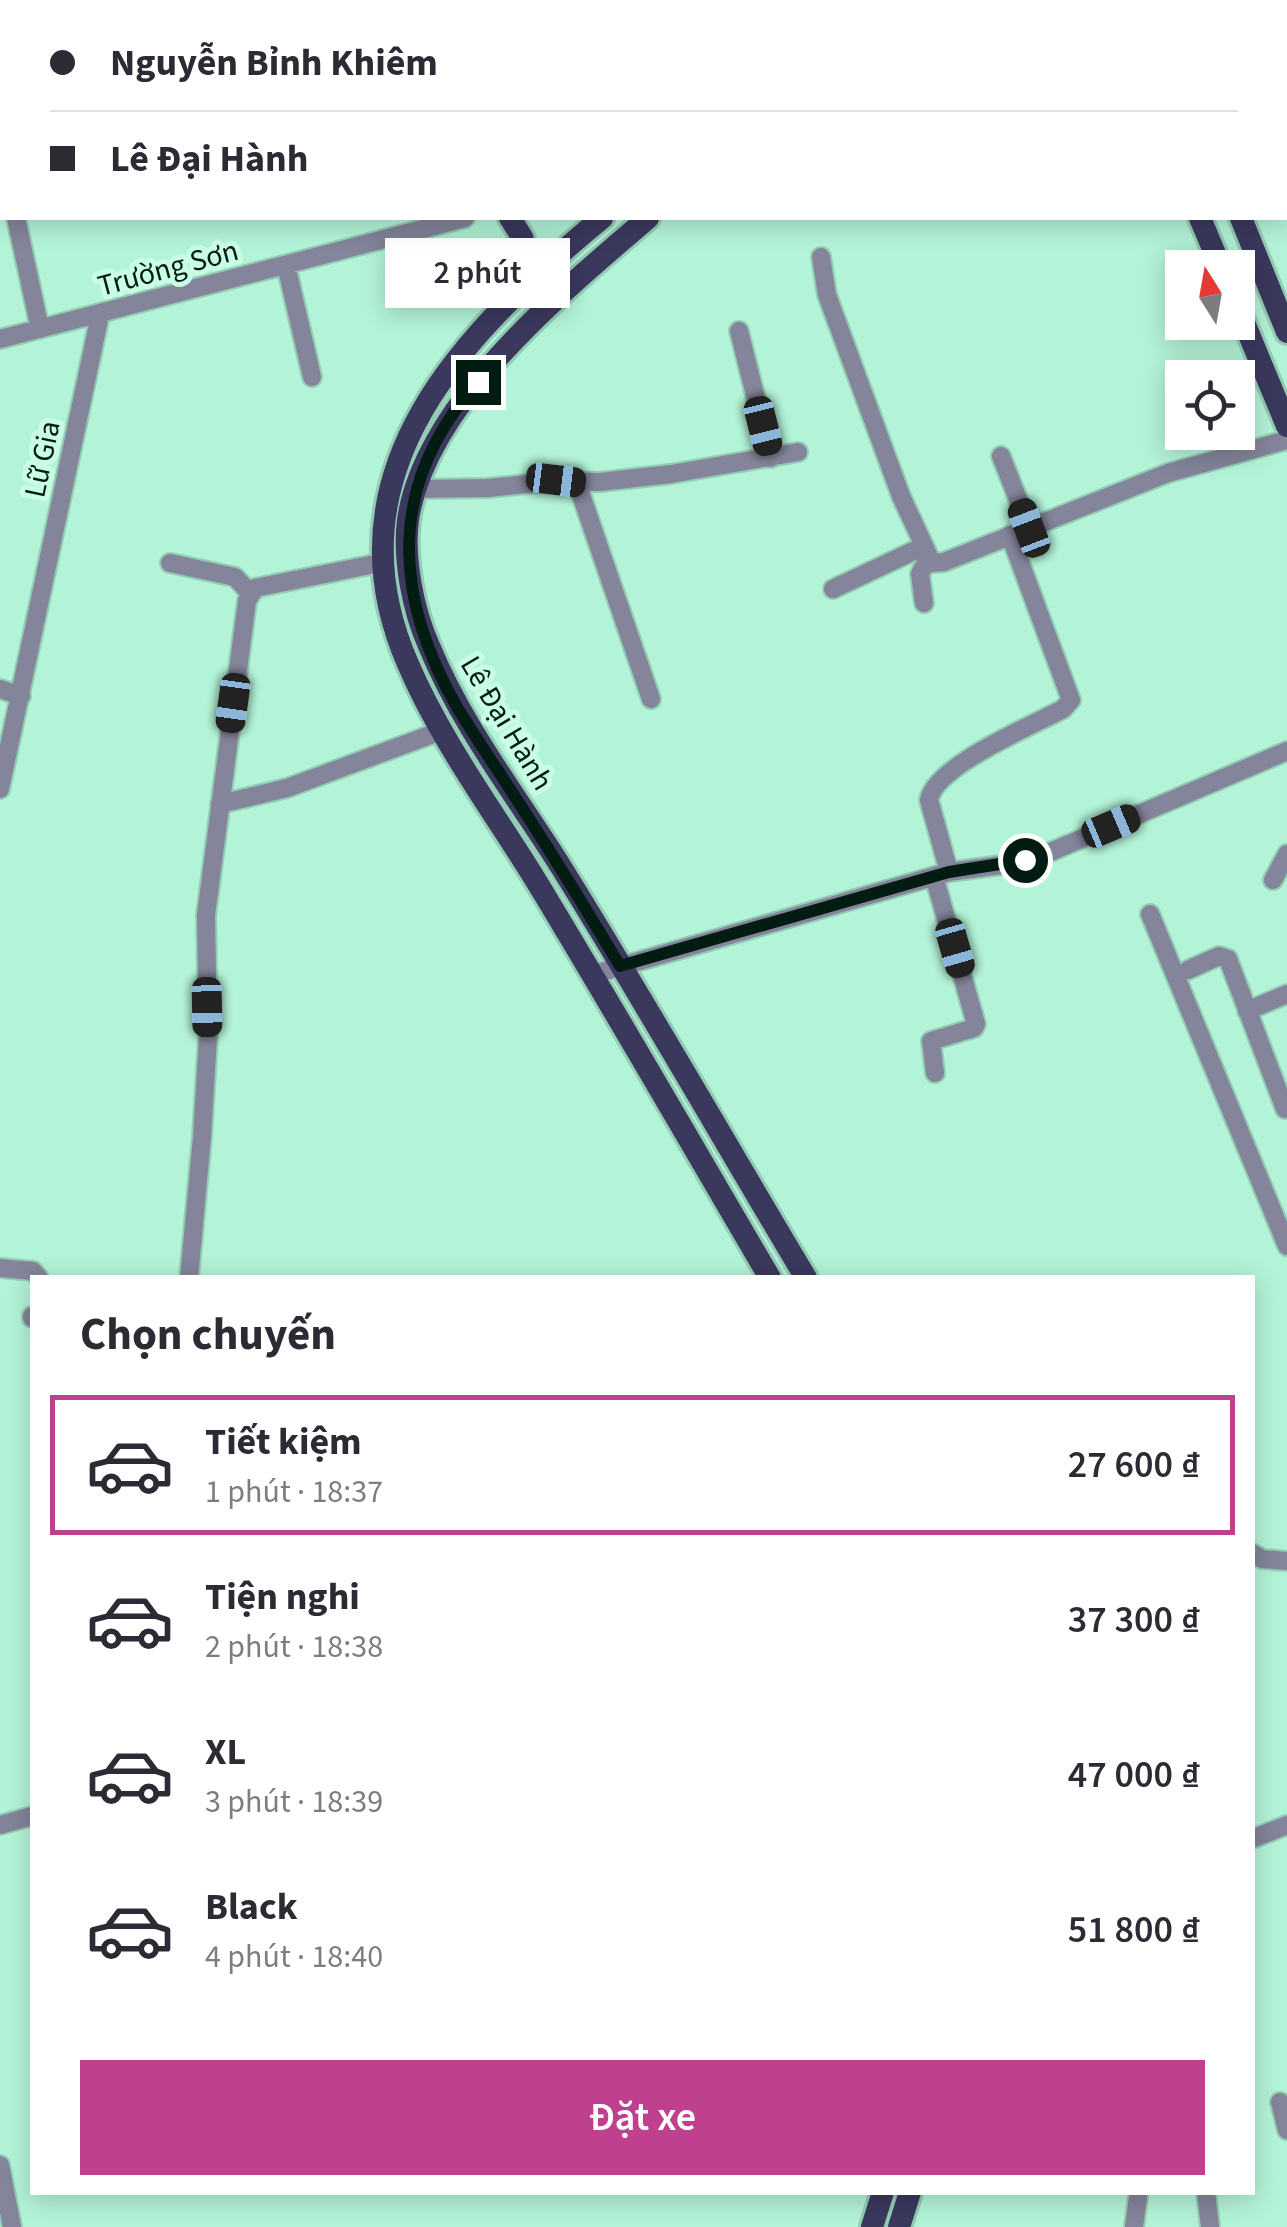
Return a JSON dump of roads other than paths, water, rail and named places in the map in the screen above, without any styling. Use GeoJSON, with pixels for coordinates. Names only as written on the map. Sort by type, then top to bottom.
{"type":"FeatureCollection","features":[{"type":"Feature","properties":{"kind":"main road"},"geometry":{"type":"LineString","coordinates":[[511,220],[522,237],[546,308]]}},
{"type":"Feature","properties":{"kind":"main road","name":"Lê Đại Hành"},"geometry":{"type":"LineString","coordinates":[[600,220],[534,276],[423,404],[396,461],[384,523],[386,590],[406,660],[440,731],[591,975],[768,1275]]}},
{"type":"Feature","properties":{"kind":"main road","name":"Lê Đại Hành"},"geometry":{"type":"LineString","coordinates":[[646,220],[546,308],[456,407],[426,458],[408,521],[410,581],[427,643],[456,705],[620,966],[804,1275]]}},
{"type":"Feature","properties":{"kind":"main road"},"geometry":{"type":"LineString","coordinates":[[1201,220],[1213,250]]}},
{"type":"Feature","properties":{"kind":"main road"},"geometry":{"type":"LineString","coordinates":[[1242,220],[1287,332]]}},
{"type":"Feature","properties":{"kind":"main road"},"geometry":{"type":"LineString","coordinates":[[1251,340],[1287,426]]}},
{"type":"Feature","properties":{"kind":"main road"},"geometry":{"type":"LineString","coordinates":[[872,2227],[882,2195]]}},
{"type":"Feature","properties":{"kind":"main road"},"geometry":{"type":"LineString","coordinates":[[900,2227],[909,2195]]}},
{"type":"Feature","properties":{"kind":"street"},"geometry":{"type":"LineString","coordinates":[[16,220],[40,329]]}},
{"type":"Feature","properties":{"kind":"street","name":"Trường Sơn"},"geometry":{"type":"LineString","coordinates":[[0,339],[451,220]]}},
{"type":"Feature","properties":{"kind":"street"},"geometry":{"type":"LineString","coordinates":[[821,257],[827,294],[932,563],[944,562],[1184,468],[1287,440]]}},
{"type":"Feature","properties":{"kind":"street"},"geometry":{"type":"LineString","coordinates":[[286,265],[312,376]]}},
{"type":"Feature","properties":{"kind":"street","name":"Lữ Gia"},"geometry":{"type":"LineString","coordinates":[[0,790],[100,315]]}},
{"type":"Feature","properties":{"kind":"street"},"geometry":{"type":"LineString","coordinates":[[739,331],[771,458]]}},
{"type":"Feature","properties":{"kind":"street"},"geometry":{"type":"LineString","coordinates":[[417,489],[488,488],[556,480],[577,483],[671,474],[798,452]]}},
{"type":"Feature","properties":{"kind":"street"},"geometry":{"type":"LineString","coordinates":[[1001,456],[1029,528]]}},
{"type":"Feature","properties":{"kind":"street"},"geometry":{"type":"LineString","coordinates":[[577,483],[651,699]]}},
{"type":"Feature","properties":{"kind":"street"},"geometry":{"type":"LineString","coordinates":[[936,1073],[931,1041],[974,1028],[976,1020],[941,874],[928,800],[931,789],[947,773],[1063,709],[1071,700],[1010,535]]}},
{"type":"Feature","properties":{"kind":"street"},"geometry":{"type":"LineString","coordinates":[[833,589],[925,553]]}},
{"type":"Feature","properties":{"kind":"street"},"geometry":{"type":"LineString","coordinates":[[924,603],[920,574],[925,553]]}},
{"type":"Feature","properties":{"kind":"street"},"geometry":{"type":"LineString","coordinates":[[250,593],[267,585],[385,562]]}},
{"type":"Feature","properties":{"kind":"street"},"geometry":{"type":"LineString","coordinates":[[170,563],[235,577],[250,593]]}},
{"type":"Feature","properties":{"kind":"street"},"geometry":{"type":"LineString","coordinates":[[189,1275],[207,1054],[206,915],[250,593]]}},
{"type":"Feature","properties":{"kind":"street"},"geometry":{"type":"LineString","coordinates":[[0,689],[21,696]]}},
{"type":"Feature","properties":{"kind":"street"},"geometry":{"type":"LineString","coordinates":[[220,804],[288,788],[440,731]]}},
{"type":"Feature","properties":{"kind":"street"},"geometry":{"type":"LineString","coordinates":[[591,975],[941,874],[1041,856],[1287,751]]}},
{"type":"Feature","properties":{"kind":"street"},"geometry":{"type":"LineString","coordinates":[[1273,880],[1287,854]]}},
{"type":"Feature","properties":{"kind":"street"},"geometry":{"type":"LineString","coordinates":[[1150,914],[1287,1246]]}},
{"type":"Feature","properties":{"kind":"street"},"geometry":{"type":"LineString","coordinates":[[1188,970],[1224,956],[1285,1110]]}},
{"type":"Feature","properties":{"kind":"street"},"geometry":{"type":"LineString","coordinates":[[1247,1011],[1287,994]]}},
{"type":"Feature","properties":{"kind":"street"},"geometry":{"type":"LineString","coordinates":[[0,1268],[33,1271],[36,1275]]}},
{"type":"Feature","properties":{"kind":"street"},"geometry":{"type":"LineString","coordinates":[[1255,1554],[1287,1561]]}},
{"type":"Feature","properties":{"kind":"street"},"geometry":{"type":"LineString","coordinates":[[0,1824],[30,1816]]}},
{"type":"Feature","properties":{"kind":"street"},"geometry":{"type":"LineString","coordinates":[[1255,1838],[1287,1825]]}},
{"type":"Feature","properties":{"kind":"street"},"geometry":{"type":"LineString","coordinates":[[1280,2102],[1287,2130]]}},
{"type":"Feature","properties":{"kind":"street"},"geometry":{"type":"LineString","coordinates":[[0,2165],[12,2227]]}},
{"type":"Feature","properties":{"kind":"street"},"geometry":{"type":"LineString","coordinates":[[1206,2195],[1210,2227]]}},
{"type":"Feature","properties":{"kind":"street"},"geometry":{"type":"LineString","coordinates":[[1134,2227],[1138,2197]]}}]}
